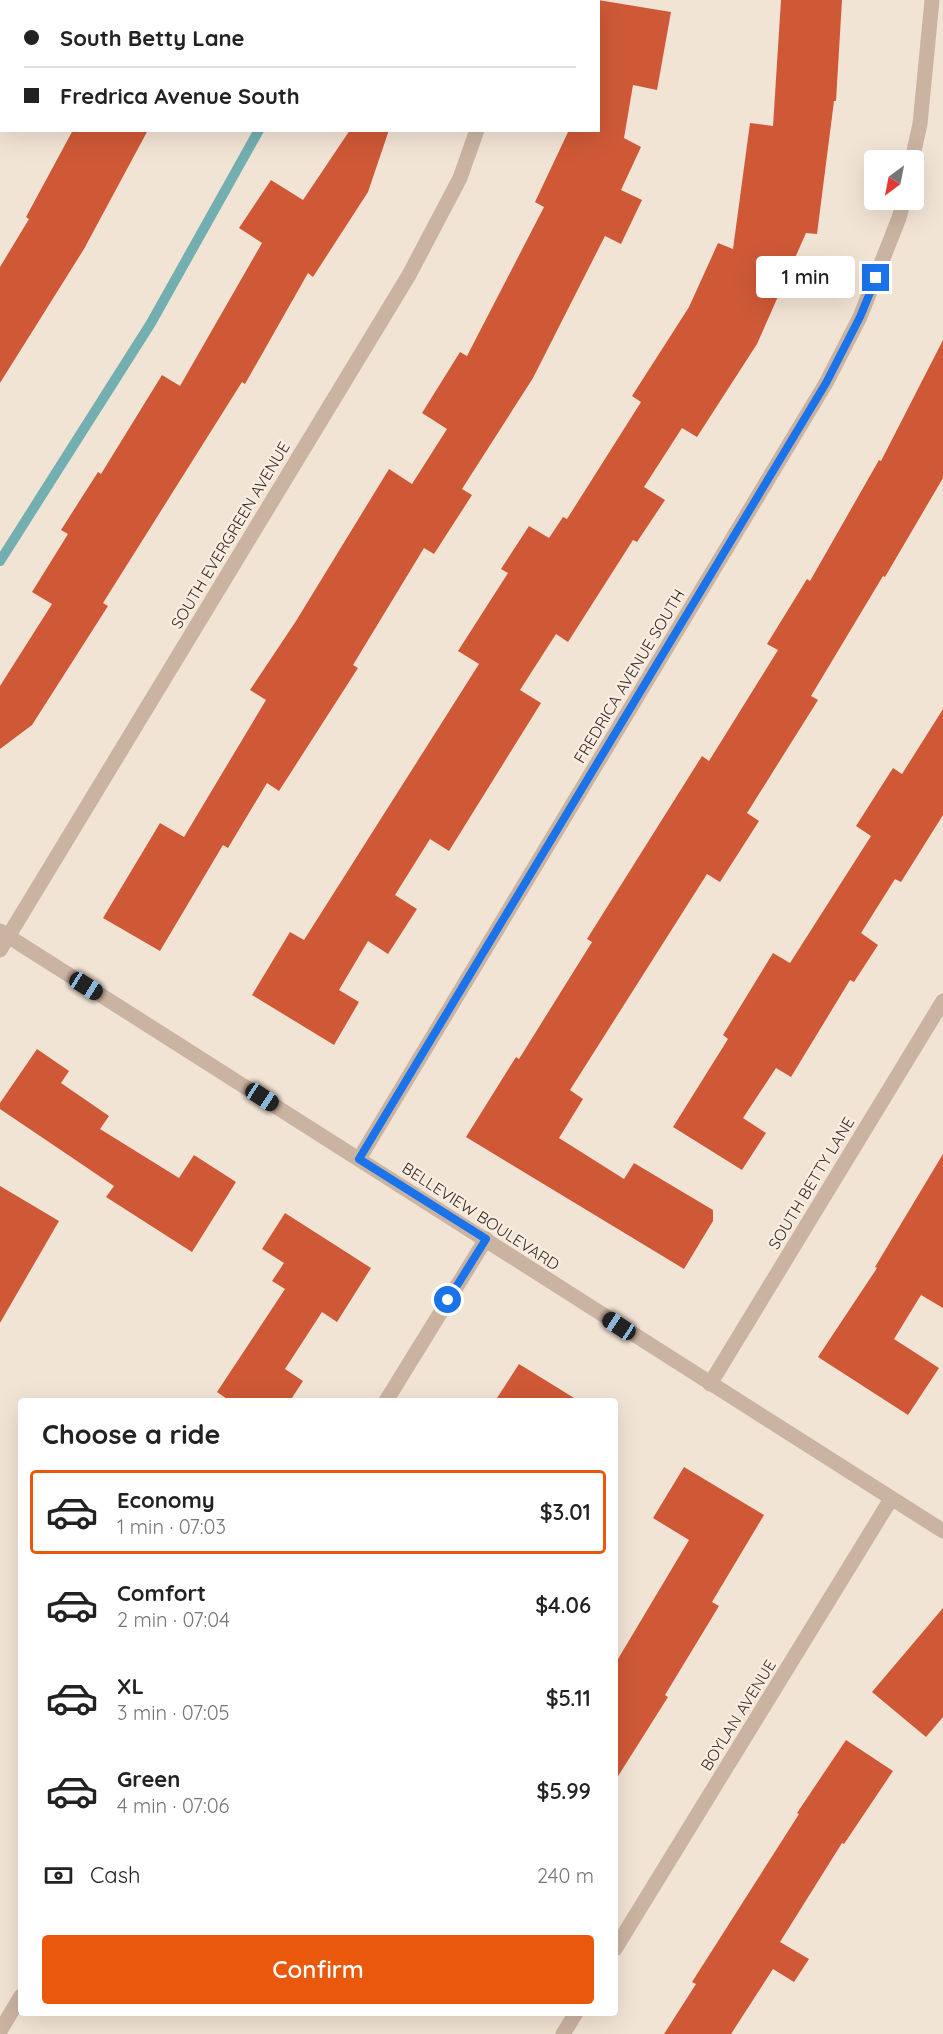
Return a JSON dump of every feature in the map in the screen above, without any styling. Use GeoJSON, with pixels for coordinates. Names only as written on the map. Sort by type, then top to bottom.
{"type":"FeatureCollection","features":[{"type":"Feature","properties":{"kind":"street"},"geometry":{"type":"LineString","coordinates":[[914,150],[920,124],[932,0]]}},
{"type":"Feature","properties":{"kind":"street","name":"SOUTH EVERGREEN AVENUE"},"geometry":{"type":"LineString","coordinates":[[0,950],[4,934],[409,275],[460,178],[476,132]]}},
{"type":"Feature","properties":{"kind":"street","name":"FREDRICA AVENUE SOUTH"},"geometry":{"type":"LineString","coordinates":[[359,1159],[826,383],[860,317],[901,210]]}},
{"type":"Feature","properties":{"kind":"street","name":"BELLEVIEW BOULEVARD"},"geometry":{"type":"LineString","coordinates":[[4,934],[943,1531]]}},
{"type":"Feature","properties":{"kind":"street","name":"SOUTH BETTY LANE"},"geometry":{"type":"LineString","coordinates":[[710,1384],[943,1001]]}},
{"type":"Feature","properties":{"kind":"street"},"geometry":{"type":"LineString","coordinates":[[388,1398],[486,1239]]}},
{"type":"Feature","properties":{"kind":"street","name":"BOYLAN AVENUE"},"geometry":{"type":"LineString","coordinates":[[618,1944],[891,1499]]}},
{"type":"Feature","properties":{"kind":"street"},"geometry":{"type":"LineString","coordinates":[[0,2031],[18,2001]]}},
{"type":"Feature","properties":{"kind":"street"},"geometry":{"type":"LineString","coordinates":[[563,2034],[574,2016]]}},
{"type":"Feature","properties":{"kind":"building"},"geometry":{"type":"Polygon","coordinates":[[[600,0],[671,12],[657,90],[633,85],[624,138],[641,147],[621,190],[642,200],[621,244],[605,236],[533,378],[462,489],[472,495],[434,554],[424,548],[353,665],[358,668],[279,791],[267,783],[228,848],[223,845],[160,951],[103,918],[160,823],[184,837],[266,700],[250,690],[296,621],[389,469],[412,484],[447,429],[422,413],[460,352],[467,356],[544,207],[535,202],[568,132],[600,132],[600,0]]]}},
{"type":"Feature","properties":{"kind":"building"},"geometry":{"type":"Polygon","coordinates":[[[781,0],[842,0],[836,101],[834,101],[817,234],[806,233],[757,344],[697,437],[682,428],[644,487],[665,500],[637,542],[633,540],[568,642],[556,634],[520,690],[541,703],[449,851],[430,839],[395,895],[417,909],[388,954],[368,941],[339,990],[359,1002],[334,1045],[252,995],[290,932],[304,940],[479,664],[458,651],[508,573],[501,569],[529,526],[549,538],[563,517],[567,519],[641,402],[632,396],[689,307],[718,243],[733,249],[750,123],[773,126],[781,0]]]}},
{"type":"Feature","properties":{"kind":"building"},"geometry":{"type":"Polygon","coordinates":[[[72,132],[147,132],[84,249],[0,383],[0,267],[29,219],[26,217],[72,132]]]}},
{"type":"Feature","properties":{"kind":"building"},"geometry":{"type":"Polygon","coordinates":[[[349,132],[388,132],[368,192],[313,277],[308,273],[245,384],[242,382],[103,603],[108,606],[32,725],[0,749],[0,686],[52,604],[32,592],[68,534],[61,530],[98,472],[101,474],[162,375],[180,386],[262,243],[239,228],[271,180],[303,200],[349,132]]]}},
{"type":"Feature","properties":{"kind":"building"},"geometry":{"type":"Polygon","coordinates":[[[943,340],[943,478],[811,696],[818,700],[747,813],[759,821],[720,882],[707,874],[570,1090],[583,1099],[559,1138],[624,1179],[634,1163],[713,1210],[713,1221],[684,1269],[466,1137],[516,1057],[519,1059],[592,942],[587,939],[702,756],[709,761],[778,650],[767,644],[807,579],[810,581],[879,460],[881,461],[943,340]]]}},
{"type":"Feature","properties":{"kind":"building"},"geometry":{"type":"Polygon","coordinates":[[[943,709],[943,815],[901,882],[895,879],[861,933],[878,945],[854,982],[850,980],[791,1077],[776,1068],[743,1118],[766,1133],[742,1170],[673,1127],[728,1039],[723,1035],[773,953],[790,963],[871,836],[856,826],[893,768],[902,774],[943,709]]]}},
{"type":"Feature","properties":{"kind":"building"},"geometry":{"type":"Polygon","coordinates":[[[37,1049],[69,1071],[61,1083],[109,1116],[100,1129],[179,1178],[194,1155],[236,1182],[192,1252],[106,1197],[114,1186],[0,1109],[0,1103],[37,1049]]]}},
{"type":"Feature","properties":{"kind":"building"},"geometry":{"type":"Polygon","coordinates":[[[943,1154],[943,1308],[921,1295],[894,1339],[939,1368],[908,1415],[818,1357],[877,1268],[875,1267],[943,1154]]]}},
{"type":"Feature","properties":{"kind":"building"},"geometry":{"type":"Polygon","coordinates":[[[0,1186],[59,1221],[0,1323],[0,1186]]]}},
{"type":"Feature","properties":{"kind":"building"},"geometry":{"type":"Polygon","coordinates":[[[285,1213],[371,1268],[337,1322],[322,1312],[285,1369],[303,1381],[292,1398],[226,1398],[217,1392],[285,1289],[272,1281],[284,1263],[262,1249],[285,1213]]]}},
{"type":"Feature","properties":{"kind":"building"},"geometry":{"type":"Polygon","coordinates":[[[519,1364],[574,1398],[497,1398],[519,1364]]]}},
{"type":"Feature","properties":{"kind":"building"},"geometry":{"type":"Polygon","coordinates":[[[684,1467],[764,1515],[712,1602],[719,1606],[665,1695],[668,1697],[618,1776],[618,1659],[689,1540],[653,1518],[684,1467]]]}},
{"type":"Feature","properties":{"kind":"building"},"geometry":{"type":"Polygon","coordinates":[[[943,1608],[943,1717],[926,1737],[872,1692],[943,1608]]]}},
{"type":"Feature","properties":{"kind":"building"},"geometry":{"type":"Polygon","coordinates":[[[846,1740],[893,1771],[844,1844],[842,1843],[780,1942],[809,1959],[794,1982],[773,1969],[731,2034],[664,2034],[696,1984],[692,1982],[799,1814],[797,1813],[846,1740]]]}},
{"type":"Feature","properties":{"kind":"waterway"},"geometry":{"type":"LineString","coordinates":[[0,561],[151,323],[258,132]]}},
{"type":"Feature","properties":{"kind":"route"},"geometry":{"type":"LineString","coordinates":[[448,1300],[486,1239],[359,1159],[826,383],[860,317],[876,278]]}}]}
